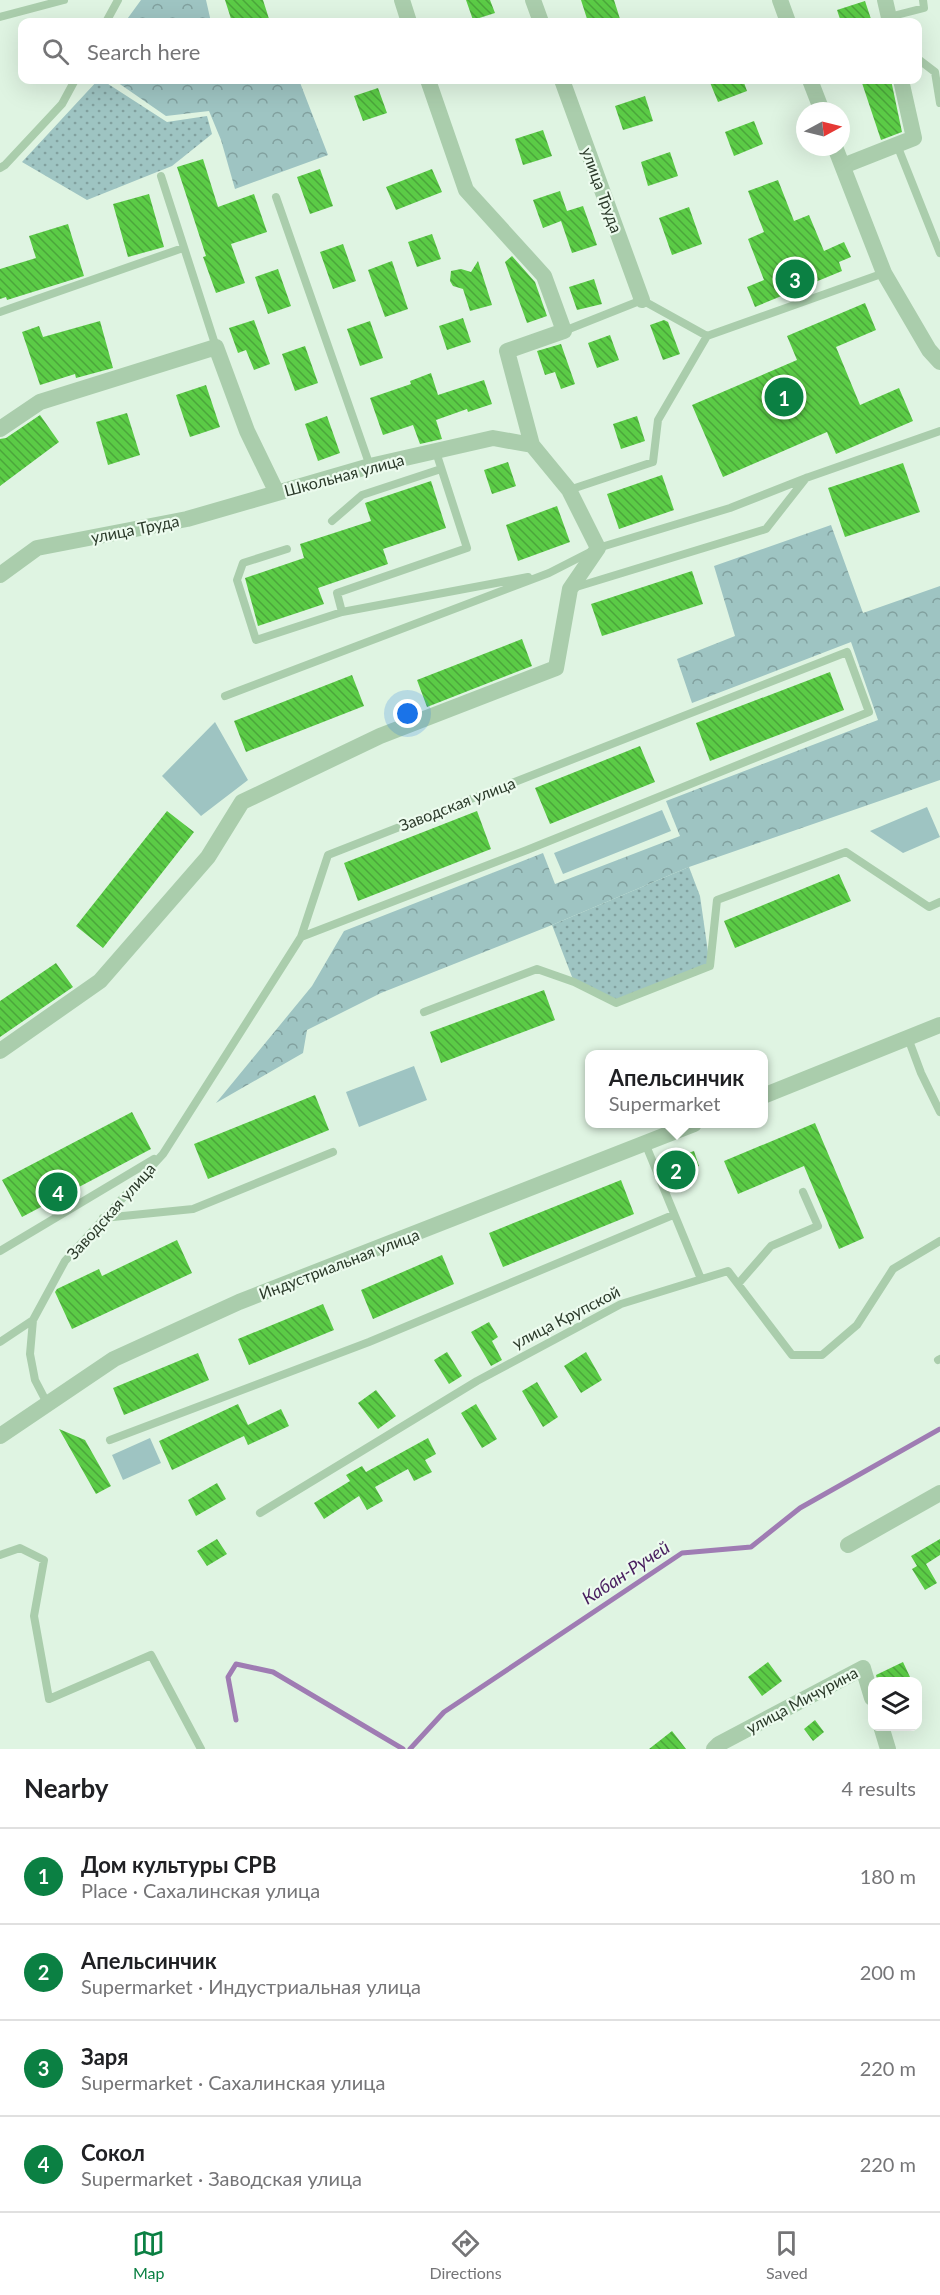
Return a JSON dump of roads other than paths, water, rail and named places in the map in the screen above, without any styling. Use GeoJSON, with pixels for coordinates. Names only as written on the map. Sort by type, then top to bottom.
{"type":"FeatureCollection","features":[{"type":"Feature","properties":{"kind":"street"},"geometry":{"type":"LineString","coordinates":[[402,0],[408,18]]}},
{"type":"Feature","properties":{"kind":"street"},"geometry":{"type":"LineString","coordinates":[[533,0],[540,18]]}},
{"type":"Feature","properties":{"kind":"street"},"geometry":{"type":"LineString","coordinates":[[780,0],[787,18]]}},
{"type":"Feature","properties":{"kind":"street"},"geometry":{"type":"LineString","coordinates":[[885,0],[889,18]]}},
{"type":"Feature","properties":{"kind":"street"},"geometry":{"type":"LineString","coordinates":[[0,1050],[100,981],[208,857],[242,802],[380,736],[556,668],[570,589],[598,548],[569,490],[532,445],[507,351],[564,331],[544,276],[466,190],[429,84]]}},
{"type":"Feature","properties":{"kind":"street","name":"улица Труда"},"geometry":{"type":"LineString","coordinates":[[563,84],[642,300]]}},
{"type":"Feature","properties":{"kind":"street"},"geometry":{"type":"LineString","coordinates":[[812,84],[819,102]]}},
{"type":"Feature","properties":{"kind":"street"},"geometry":{"type":"LineString","coordinates":[[843,166],[914,138],[902,84]]}},
{"type":"Feature","properties":{"kind":"street"},"geometry":{"type":"LineString","coordinates":[[839,156],[884,273],[928,350],[940,362]]}},
{"type":"Feature","properties":{"kind":"street"},"geometry":{"type":"LineString","coordinates":[[0,429],[40,402],[216,347]]}},
{"type":"Feature","properties":{"kind":"street","name":"Школьная улица"},"geometry":{"type":"LineString","coordinates":[[216,347],[247,431],[277,493],[370,466],[494,438],[532,445]]}},
{"type":"Feature","properties":{"kind":"street","name":"улица Труда"},"geometry":{"type":"LineString","coordinates":[[0,575],[37,548],[187,519],[277,493]]}},
{"type":"Feature","properties":{"kind":"street"},"geometry":{"type":"LineString","coordinates":[[768,1094],[940,1025]]}},
{"type":"Feature","properties":{"kind":"street","name":"Индустриальная улица"},"geometry":{"type":"LineString","coordinates":[[0,1436],[114,1359],[239,1302],[684,1128]]}},
{"type":"Feature","properties":{"kind":"street"},"geometry":{"type":"LineString","coordinates":[[848,1545],[940,1493]]}},
{"type":"Feature","properties":{"kind":"street","name":"улица Мичурина"},"geometry":{"type":"LineString","coordinates":[[714,1749],[719,1744],[863,1668],[868,1683]]}},
{"type":"Feature","properties":{"kind":"street"},"geometry":{"type":"LineString","coordinates":[[883,1731],[888,1749]]}},
{"type":"Feature","properties":{"kind":"lane"},"geometry":{"type":"LineString","coordinates":[[0,17],[64,0]]}},
{"type":"Feature","properties":{"kind":"lane"},"geometry":{"type":"LineString","coordinates":[[108,18],[118,0]]}},
{"type":"Feature","properties":{"kind":"lane"},"geometry":{"type":"LineString","coordinates":[[895,18],[924,8],[923,0]]}},
{"type":"Feature","properties":{"kind":"lane"},"geometry":{"type":"LineString","coordinates":[[922,62],[935,72],[940,103]]}},
{"type":"Feature","properties":{"kind":"lane"},"geometry":{"type":"LineString","coordinates":[[0,168],[62,104],[73,84]]}},
{"type":"Feature","properties":{"kind":"lane"},"geometry":{"type":"LineString","coordinates":[[897,145],[940,253]]}},
{"type":"Feature","properties":{"kind":"lane"},"geometry":{"type":"LineString","coordinates":[[161,176],[216,347]]}},
{"type":"Feature","properties":{"kind":"lane"},"geometry":{"type":"LineString","coordinates":[[276,196],[370,466]]}},
{"type":"Feature","properties":{"kind":"lane"},"geometry":{"type":"LineString","coordinates":[[0,312],[183,248]]}},
{"type":"Feature","properties":{"kind":"lane"},"geometry":{"type":"LineString","coordinates":[[569,490],[653,462],[658,420],[707,336],[884,273]]}},
{"type":"Feature","properties":{"kind":"lane"},"geometry":{"type":"LineString","coordinates":[[564,331],[642,300],[707,336]]}},
{"type":"Feature","properties":{"kind":"lane"},"geometry":{"type":"LineString","coordinates":[[225,696],[549,573],[598,548],[730,508],[806,478],[940,431]]}},
{"type":"Feature","properties":{"kind":"lane"},"geometry":{"type":"LineString","coordinates":[[342,612],[337,593],[467,548],[436,452]]}},
{"type":"Feature","properties":{"kind":"lane"},"geometry":{"type":"LineString","coordinates":[[332,521],[362,495],[441,469]]}},
{"type":"Feature","properties":{"kind":"lane"},"geometry":{"type":"LineString","coordinates":[[570,589],[766,528],[806,478]]}},
{"type":"Feature","properties":{"kind":"lane"},"geometry":{"type":"LineString","coordinates":[[287,549],[243,563],[237,580],[256,640],[342,612],[549,573]]}},
{"type":"Feature","properties":{"kind":"lane","name":"Заводская улица"},"geometry":{"type":"LineString","coordinates":[[47,1403],[35,1380],[30,1354],[33,1320],[65,1261],[163,1154],[301,937],[328,855],[847,652],[869,712],[527,850],[301,937]]}},
{"type":"Feature","properties":{"kind":"lane"},"geometry":{"type":"LineString","coordinates":[[424,1012],[537,969],[574,982],[616,1004],[710,966],[717,900],[846,852],[929,907],[940,902]]}},
{"type":"Feature","properties":{"kind":"lane"},"geometry":{"type":"LineString","coordinates":[[908,1038],[921,1073],[940,1112]]}},
{"type":"Feature","properties":{"kind":"lane"},"geometry":{"type":"LineString","coordinates":[[645,1143],[701,1279]]}},
{"type":"Feature","properties":{"kind":"lane"},"geometry":{"type":"LineString","coordinates":[[103,1218],[193,1209],[333,1152]]}},
{"type":"Feature","properties":{"kind":"lane","name":"Заводская улица"},"geometry":{"type":"LineString","coordinates":[[0,1251],[163,1154]]}},
{"type":"Feature","properties":{"kind":"lane"},"geometry":{"type":"LineString","coordinates":[[803,1191],[818,1226],[771,1246],[738,1284],[792,1355],[822,1355],[857,1325],[893,1269],[940,1241]]}},
{"type":"Feature","properties":{"kind":"lane"},"geometry":{"type":"LineString","coordinates":[[110,1440],[369,1342],[674,1215]]}},
{"type":"Feature","properties":{"kind":"lane","name":"улица Крупской"},"geometry":{"type":"LineString","coordinates":[[260,1513],[477,1381],[621,1304],[728,1271],[738,1284]]}},
{"type":"Feature","properties":{"kind":"lane"},"geometry":{"type":"LineString","coordinates":[[0,1342],[33,1320]]}},
{"type":"Feature","properties":{"kind":"lane"},"geometry":{"type":"LineString","coordinates":[[0,1555],[20,1548],[44,1560],[34,1616],[49,1700],[151,1655],[201,1749]]}},
{"type":"Feature","properties":{"kind":"waterway","name":"Кабан-Ручей"},"geometry":{"type":"LineString","coordinates":[[410,1749],[444,1712],[682,1553],[751,1547],[800,1508],[940,1429]]}},
{"type":"Feature","properties":{"kind":"waterway","name":"Кабан-Ручей"},"geometry":{"type":"LineString","coordinates":[[236,1720],[228,1677],[236,1664],[273,1672],[403,1749]]}},
{"type":"Feature","properties":{"kind":"place","name":"Заря"},"geometry":{"type":"Point","coordinates":[795,279]}},
{"type":"Feature","properties":{"kind":"place","name":"Дом культуры СРВ"},"geometry":{"type":"Point","coordinates":[784,397]}},
{"type":"Feature","properties":{"kind":"place","name":"Апельсинчик"},"geometry":{"type":"Point","coordinates":[676,1170]}},
{"type":"Feature","properties":{"kind":"place","name":"Сокол"},"geometry":{"type":"Point","coordinates":[58,1192]}}]}
